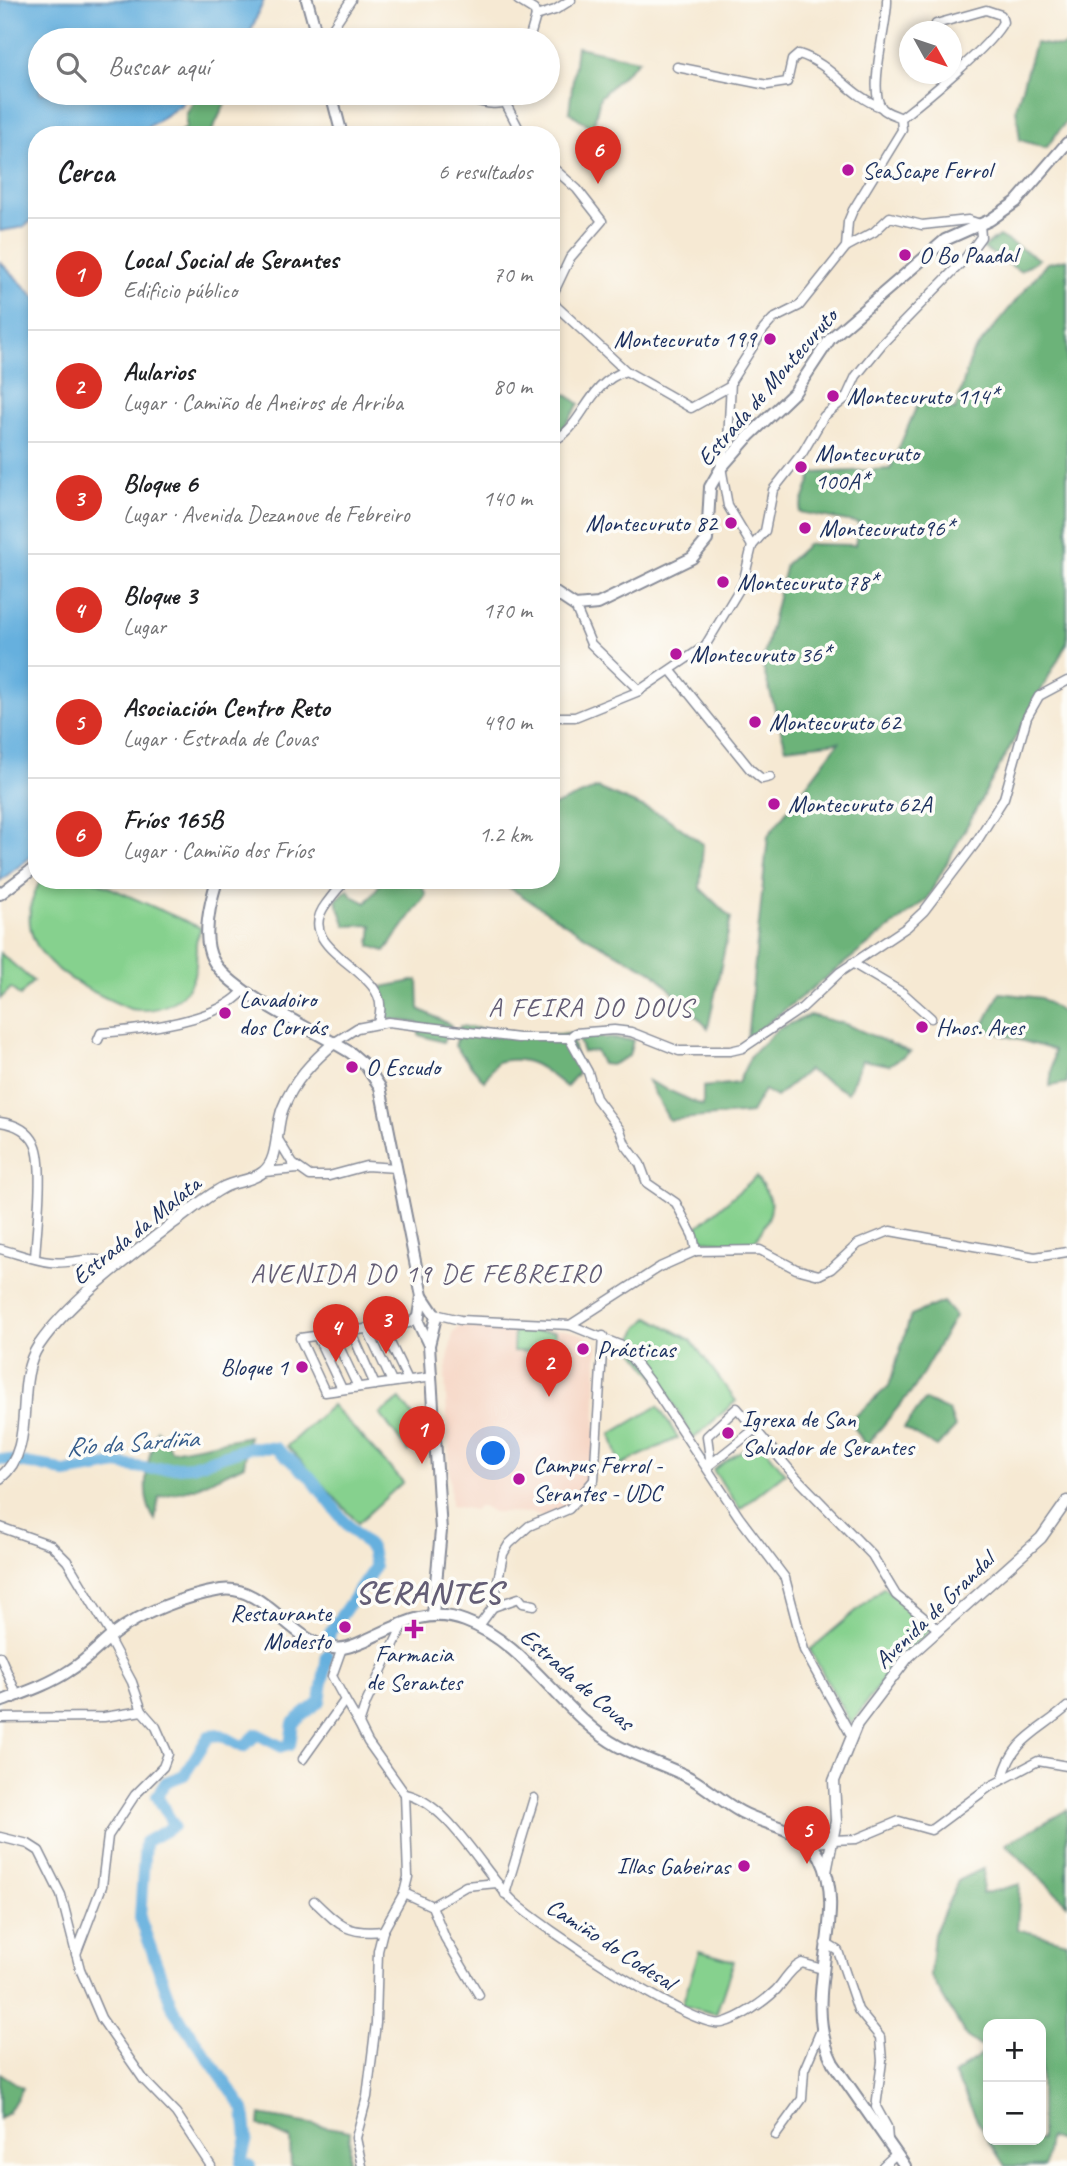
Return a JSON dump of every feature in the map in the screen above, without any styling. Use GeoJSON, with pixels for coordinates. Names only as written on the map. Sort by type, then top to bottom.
{"type":"FeatureCollection","features":[{"type":"Feature","properties":{"kind":"main road"},"geometry":{"type":"LineString","coordinates":[[307,0],[313,28]]}},
{"type":"Feature","properties":{"kind":"main road"},"geometry":{"type":"LineString","coordinates":[[334,105],[340,126]]}},
{"type":"Feature","properties":{"kind":"main road","name":"Estrada de Montecuruto"},"geometry":{"type":"LineString","coordinates":[[575,606],[598,604],[612,599],[692,558],[707,540],[710,486],[721,468],[749,436],[795,392],[818,354],[838,331],[938,246],[1016,202],[1067,143]]}},
{"type":"Feature","properties":{"kind":"main road"},"geometry":{"type":"LineString","coordinates":[[560,596],[575,606]]}},
{"type":"Feature","properties":{"kind":"main road"},"geometry":{"type":"LineString","coordinates":[[0,894],[28,873]]}},
{"type":"Feature","properties":{"kind":"main road"},"geometry":{"type":"LineString","coordinates":[[0,1702],[66,1674],[110,1637],[134,1621],[181,1601],[225,1590],[254,1598],[312,1641],[342,1648],[433,1614],[441,1531],[427,1320],[380,1087],[366,1066],[335,1042],[244,990],[222,973],[209,948],[210,903],[214,889]]}},
{"type":"Feature","properties":{"kind":"main road","name":"Estrada de Covas"},"geometry":{"type":"LineString","coordinates":[[433,1614],[479,1626],[508,1647],[608,1740],[691,1779],[742,1813],[815,1850]]}},
{"type":"Feature","properties":{"kind":"main road"},"geometry":{"type":"LineString","coordinates":[[815,1850],[826,1873],[830,1897],[822,1969],[821,2030],[833,2063],[905,2166]]}},
{"type":"Feature","properties":{"kind":"street"},"geometry":{"type":"LineString","coordinates":[[332,28],[351,0]]}},
{"type":"Feature","properties":{"kind":"street"},"geometry":{"type":"LineString","coordinates":[[518,0],[534,10],[536,16],[532,28]]}},
{"type":"Feature","properties":{"kind":"street"},"geometry":{"type":"LineString","coordinates":[[536,16],[555,10],[571,0]]}},
{"type":"Feature","properties":{"kind":"street"},"geometry":{"type":"LineString","coordinates":[[881,107],[877,61],[887,0]]}},
{"type":"Feature","properties":{"kind":"street"},"geometry":{"type":"LineString","coordinates":[[947,21],[986,10],[994,10],[1001,15],[1003,22],[993,37],[962,66]]}},
{"type":"Feature","properties":{"kind":"street"},"geometry":{"type":"LineString","coordinates":[[677,68],[766,85],[787,82],[792,60],[799,54],[831,71],[864,101],[901,118]]}},
{"type":"Feature","properties":{"kind":"street"},"geometry":{"type":"LineString","coordinates":[[901,118],[943,84]]}},
{"type":"Feature","properties":{"kind":"street"},"geometry":{"type":"LineString","coordinates":[[507,105],[517,126]]}},
{"type":"Feature","properties":{"kind":"street"},"geometry":{"type":"LineString","coordinates":[[846,247],[848,222],[860,196],[897,141],[902,130],[901,118]]}},
{"type":"Feature","properties":{"kind":"street"},"geometry":{"type":"LineString","coordinates":[[560,174],[578,189],[602,221],[570,258],[560,279]]}},
{"type":"Feature","properties":{"kind":"street"},"geometry":{"type":"LineString","coordinates":[[560,310],[626,371],[691,408],[729,387],[764,329],[773,319],[799,306],[846,247],[874,232],[890,217],[922,225],[968,220],[980,224],[981,237],[964,260],[882,344],[856,376],[841,404],[824,416],[803,452],[773,490],[765,531],[752,546],[743,583],[705,646],[640,691],[575,717],[560,717]]}},
{"type":"Feature","properties":{"kind":"street"},"geometry":{"type":"LineString","coordinates":[[560,438],[571,428],[596,389],[626,371]]}},
{"type":"Feature","properties":{"kind":"street"},"geometry":{"type":"LineString","coordinates":[[729,387],[732,401],[728,443],[720,461],[721,468],[728,506],[752,546]]}},
{"type":"Feature","properties":{"kind":"street"},"geometry":{"type":"LineString","coordinates":[[575,606],[591,644],[640,691]]}},
{"type":"Feature","properties":{"kind":"street"},"geometry":{"type":"LineString","coordinates":[[671,671],[750,768],[762,779],[770,777]]}},
{"type":"Feature","properties":{"kind":"street"},"geometry":{"type":"LineString","coordinates":[[264,1172],[274,1154],[275,1136],[283,1108],[300,1076],[335,1042],[357,1028],[378,1023],[518,1038],[569,1038],[575,1033],[614,1030],[631,1032],[679,1051],[703,1053],[743,1048],[802,1009],[852,963],[907,927],[949,879],[1004,798],[1027,717],[1039,696],[1067,681]]}},
{"type":"Feature","properties":{"kind":"street"},"geometry":{"type":"LineString","coordinates":[[339,889],[319,912],[318,929],[337,956],[351,965],[378,994],[381,1005],[378,1023]]}},
{"type":"Feature","properties":{"kind":"street"},"geometry":{"type":"LineString","coordinates":[[852,963],[903,993],[931,1018]]}},
{"type":"Feature","properties":{"kind":"street"},"geometry":{"type":"LineString","coordinates":[[99,1040],[101,1032],[153,1027],[209,1012],[226,1004],[244,990]]}},
{"type":"Feature","properties":{"kind":"street"},"geometry":{"type":"LineString","coordinates":[[569,1038],[588,1072],[596,1098],[620,1130],[625,1144],[640,1164],[647,1183],[676,1203],[693,1236],[696,1251]]}},
{"type":"Feature","properties":{"kind":"street"},"geometry":{"type":"LineString","coordinates":[[0,1122],[23,1130],[35,1145],[39,1174],[35,1258]]}},
{"type":"Feature","properties":{"kind":"street"},"geometry":{"type":"LineString","coordinates":[[275,1136],[298,1169],[310,1176],[329,1176],[366,1166],[396,1168]]}},
{"type":"Feature","properties":{"kind":"street"},"geometry":{"type":"LineString","coordinates":[[264,1172],[298,1169]]}},
{"type":"Feature","properties":{"kind":"street","name":"Estrada da Malata"},"geometry":{"type":"LineString","coordinates":[[0,1478],[10,1469],[17,1457],[22,1434],[27,1376],[34,1354],[48,1335],[117,1266],[225,1186],[264,1172]]}},
{"type":"Feature","properties":{"kind":"street"},"geometry":{"type":"LineString","coordinates":[[570,1325],[660,1267],[696,1251],[760,1250],[796,1269],[819,1275],[831,1269],[858,1244],[890,1231],[1035,1257],[1067,1252]]}},
{"type":"Feature","properties":{"kind":"street"},"geometry":{"type":"LineString","coordinates":[[0,1249],[51,1263],[82,1259],[108,1261],[117,1266]]}},
{"type":"Feature","properties":{"kind":"street"},"geometry":{"type":"LineString","coordinates":[[432,1377],[325,1392],[300,1338],[409,1322],[453,1319],[570,1325],[603,1336],[622,1346],[739,1517],[785,1578],[804,1650],[851,1735]]}},
{"type":"Feature","properties":{"kind":"street"},"geometry":{"type":"LineString","coordinates":[[382,1326],[408,1380]]}},
{"type":"Feature","properties":{"kind":"street"},"geometry":{"type":"LineString","coordinates":[[367,1328],[392,1382]]}},
{"type":"Feature","properties":{"kind":"street"},"geometry":{"type":"LineString","coordinates":[[351,1331],[375,1385]]}},
{"type":"Feature","properties":{"kind":"street"},"geometry":{"type":"LineString","coordinates":[[332,1334],[358,1387]]}},
{"type":"Feature","properties":{"kind":"street"},"geometry":{"type":"LineString","coordinates":[[317,1336],[342,1389]]}},
{"type":"Feature","properties":{"kind":"street"},"geometry":{"type":"LineString","coordinates":[[479,1626],[494,1607],[503,1554],[509,1544],[529,1526],[569,1509],[594,1480],[597,1467],[603,1336]]}},
{"type":"Feature","properties":{"kind":"street"},"geometry":{"type":"LineString","coordinates":[[707,1467],[710,1458],[707,1436],[737,1408],[795,1476],[872,1555],[896,1595],[938,1629]]}},
{"type":"Feature","properties":{"kind":"street"},"geometry":{"type":"LineString","coordinates":[[707,1467],[755,1429]]}},
{"type":"Feature","properties":{"kind":"street","name":"Avenida de Grandal"},"geometry":{"type":"LineString","coordinates":[[826,1873],[836,1818],[834,1781],[851,1735],[908,1657],[1041,1538],[1067,1501]]}},
{"type":"Feature","properties":{"kind":"street"},"geometry":{"type":"LineString","coordinates":[[0,1527],[51,1545],[67,1561],[110,1637],[132,1682],[142,1711],[156,1727],[168,1754],[163,1767],[135,1795],[108,1836],[102,1886],[76,1954]]}},
{"type":"Feature","properties":{"kind":"street"},"geometry":{"type":"LineString","coordinates":[[494,1607],[519,1598],[534,1605]]}},
{"type":"Feature","properties":{"kind":"street"},"geometry":{"type":"LineString","coordinates":[[359,1724],[366,1703],[404,1623]]}},
{"type":"Feature","properties":{"kind":"street"},"geometry":{"type":"LineString","coordinates":[[342,1648],[332,1676],[368,1742],[405,1794],[408,1877],[404,1893],[383,1931],[378,1951],[375,2035],[367,2097],[356,2138],[362,2166]]}},
{"type":"Feature","properties":{"kind":"street"},"geometry":{"type":"LineString","coordinates":[[0,1656],[17,1695]]}},
{"type":"Feature","properties":{"kind":"street"},"geometry":{"type":"LineString","coordinates":[[303,1759],[345,1700]]}},
{"type":"Feature","properties":{"kind":"street"},"geometry":{"type":"LineString","coordinates":[[1003,1779],[1006,1765],[1019,1743],[1067,1706]]}},
{"type":"Feature","properties":{"kind":"street"},"geometry":{"type":"LineString","coordinates":[[0,1718],[104,1717],[142,1711]]}},
{"type":"Feature","properties":{"kind":"street"},"geometry":{"type":"LineString","coordinates":[[815,1850],[832,1840],[856,1839],[899,1821],[931,1830],[1003,1779],[1038,1761],[1067,1766]]}},
{"type":"Feature","properties":{"kind":"street","name":"Camiño do Codesal"},"geometry":{"type":"LineString","coordinates":[[405,1794],[417,1796],[465,1839],[506,1894],[547,1930],[663,2002],[715,2024],[734,2018],[769,1996],[797,1965],[807,1963],[822,1969]]}},
{"type":"Feature","properties":{"kind":"street"},"geometry":{"type":"LineString","coordinates":[[506,1894],[534,1798]]}},
{"type":"Feature","properties":{"kind":"street"},"geometry":{"type":"LineString","coordinates":[[0,1837],[29,1844],[39,1851],[61,1895],[76,1954],[102,2018],[123,2052],[176,2113],[211,2166]]}},
{"type":"Feature","properties":{"kind":"street"},"geometry":{"type":"LineString","coordinates":[[815,1850],[832,1840]]}},
{"type":"Feature","properties":{"kind":"street"},"geometry":{"type":"LineString","coordinates":[[432,1906],[466,1885],[497,1883]]}},
{"type":"Feature","properties":{"kind":"street"},"geometry":{"type":"LineString","coordinates":[[404,1893],[432,1906],[445,1938],[479,1995]]}},
{"type":"Feature","properties":{"kind":"street"},"geometry":{"type":"LineString","coordinates":[[314,1901],[338,1925],[367,1933],[383,1931]]}},
{"type":"Feature","properties":{"kind":"street"},"geometry":{"type":"LineString","coordinates":[[825,1943],[838,1951],[858,2010],[880,2037],[882,2061],[876,2107],[887,2127],[889,2143]]}},
{"type":"Feature","properties":{"kind":"street"},"geometry":{"type":"LineString","coordinates":[[776,2135],[802,2099],[804,2070],[821,2030]]}},
{"type":"Feature","properties":{"kind":"street"},"geometry":{"type":"LineString","coordinates":[[883,2166],[896,2154]]}},
{"type":"Feature","properties":{"kind":"shaded area"},"geometry":{"type":"Polygon","coordinates":[[[460,1326],[565,1330],[582,1334],[597,1345],[595,1465],[582,1493],[569,1506],[545,1517],[534,1513],[494,1512],[479,1506],[475,1510],[451,1506],[445,1376],[453,1332],[460,1326]]]}},
{"type":"Feature","properties":{"kind":"green space"},"geometry":{"type":"Polygon","coordinates":[[[1035,43],[1061,47],[1067,44],[1067,120],[1046,148],[1020,140],[1016,108],[1035,43]]]}},
{"type":"Feature","properties":{"kind":"green space"},"geometry":{"type":"Polygon","coordinates":[[[577,47],[639,60],[600,97],[593,128],[569,112],[577,47]]]}},
{"type":"Feature","properties":{"kind":"green space"},"geometry":{"type":"Polygon","coordinates":[[[191,105],[224,105],[214,126],[186,126],[186,115],[191,105]]]}},
{"type":"Feature","properties":{"kind":"green space"},"geometry":{"type":"Polygon","coordinates":[[[999,236],[1039,259],[1020,271],[983,248],[999,236]]]}},
{"type":"Feature","properties":{"kind":"green space"},"geometry":{"type":"Polygon","coordinates":[[[1067,259],[1067,643],[927,899],[747,1039],[768,836],[839,742],[786,748],[762,664],[786,564],[808,544],[855,545],[859,523],[799,512],[813,473],[890,469],[919,401],[955,410],[972,354],[1047,263],[1067,259]]]}},
{"type":"Feature","properties":{"kind":"green space"},"geometry":{"type":"Polygon","coordinates":[[[566,394],[579,404],[560,433],[560,395],[566,394]]]}},
{"type":"Feature","properties":{"kind":"green space"},"geometry":{"type":"Polygon","coordinates":[[[597,788],[664,816],[703,844],[700,888],[731,918],[708,1028],[654,973],[588,938],[511,889],[560,889],[560,803],[597,788]]]}},
{"type":"Feature","properties":{"kind":"green space"},"geometry":{"type":"Polygon","coordinates":[[[37,889],[113,889],[201,928],[196,943],[193,977],[181,996],[173,1002],[152,1009],[130,1009],[88,989],[51,963],[37,946],[30,927],[31,905],[37,889]]]}},
{"type":"Feature","properties":{"kind":"green space"},"geometry":{"type":"Polygon","coordinates":[[[348,889],[352,896],[366,903],[376,889],[423,889],[426,895],[385,951],[370,946],[372,925],[346,926],[336,900],[348,889]]]}},
{"type":"Feature","properties":{"kind":"green space"},"geometry":{"type":"Polygon","coordinates":[[[0,953],[33,981],[20,996],[11,988],[0,999],[0,953]]]}},
{"type":"Feature","properties":{"kind":"green space"},"geometry":{"type":"Polygon","coordinates":[[[418,980],[419,1009],[451,1025],[443,1042],[419,1035],[418,1023],[383,1018],[382,987],[418,980]]]}},
{"type":"Feature","properties":{"kind":"green space"},"geometry":{"type":"Polygon","coordinates":[[[1000,993],[1041,998],[1067,1016],[1067,1083],[1050,1086],[1054,1050],[982,1029],[1000,993]]]}},
{"type":"Feature","properties":{"kind":"green space"},"geometry":{"type":"Polygon","coordinates":[[[810,1015],[845,1024],[910,1052],[889,1065],[862,1060],[848,1093],[808,1070],[776,1097],[764,1090],[751,1113],[669,1120],[648,1081],[703,1106],[703,1087],[738,1083],[751,1055],[778,1029],[810,1015]]]}},
{"type":"Feature","properties":{"kind":"green space"},"geometry":{"type":"Polygon","coordinates":[[[460,1026],[528,1035],[571,1034],[579,1072],[566,1087],[534,1064],[508,1060],[497,1062],[484,1081],[455,1046],[460,1026]]]}},
{"type":"Feature","properties":{"kind":"green space"},"geometry":{"type":"Polygon","coordinates":[[[577,1036],[633,1040],[629,1056],[611,1065],[602,1064],[596,1051],[583,1052],[577,1036]]]}},
{"type":"Feature","properties":{"kind":"green space"},"geometry":{"type":"Polygon","coordinates":[[[756,1177],[769,1196],[771,1211],[753,1245],[703,1240],[696,1228],[756,1177]]]}},
{"type":"Feature","properties":{"kind":"green space"},"geometry":{"type":"Polygon","coordinates":[[[943,1302],[955,1316],[915,1387],[866,1446],[850,1421],[889,1386],[911,1315],[943,1302]]]}},
{"type":"Feature","properties":{"kind":"green space"},"geometry":{"type":"Polygon","coordinates":[[[649,1317],[691,1340],[736,1401],[693,1439],[666,1391],[630,1346],[638,1328],[649,1317]]]}},
{"type":"Feature","properties":{"kind":"green space"},"geometry":{"type":"Polygon","coordinates":[[[514,1330],[555,1332],[554,1353],[513,1351],[514,1330]]]}},
{"type":"Feature","properties":{"kind":"green space"},"geometry":{"type":"Polygon","coordinates":[[[400,1399],[428,1435],[408,1451],[380,1414],[400,1399]]]}},
{"type":"Feature","properties":{"kind":"green space"},"geometry":{"type":"Polygon","coordinates":[[[925,1400],[949,1411],[955,1428],[937,1447],[904,1428],[925,1400]]]}},
{"type":"Feature","properties":{"kind":"green space"},"geometry":{"type":"Polygon","coordinates":[[[332,1405],[403,1482],[358,1523],[287,1446],[332,1405]]]}},
{"type":"Feature","properties":{"kind":"green space"},"geometry":{"type":"Polygon","coordinates":[[[658,1406],[678,1438],[620,1465],[611,1434],[658,1406]]]}},
{"type":"Feature","properties":{"kind":"green space"},"geometry":{"type":"Polygon","coordinates":[[[157,1430],[172,1451],[249,1436],[244,1465],[195,1488],[159,1497],[155,1520],[147,1499],[146,1476],[157,1430]]]}},
{"type":"Feature","properties":{"kind":"green space"},"geometry":{"type":"Polygon","coordinates":[[[758,1439],[785,1473],[740,1509],[713,1470],[758,1439]]]}},
{"type":"Feature","properties":{"kind":"green space"},"geometry":{"type":"Polygon","coordinates":[[[884,1587],[932,1629],[900,1656],[851,1724],[810,1650],[884,1587]]]}},
{"type":"Feature","properties":{"kind":"green space"},"geometry":{"type":"Polygon","coordinates":[[[1067,1810],[1067,1904],[1006,1844],[1067,1810]]]}},
{"type":"Feature","properties":{"kind":"green space"},"geometry":{"type":"Polygon","coordinates":[[[984,1868],[982,1894],[1020,1884],[1017,1929],[1067,1942],[1067,2142],[1049,2138],[1045,2166],[1005,2166],[991,2145],[1046,2145],[1046,2019],[983,2019],[983,2048],[966,2036],[930,1975],[934,1934],[958,1881],[984,1868]]]}},
{"type":"Feature","properties":{"kind":"green space"},"geometry":{"type":"Polygon","coordinates":[[[699,1951],[734,1961],[716,2014],[682,2005],[699,1951]]]}},
{"type":"Feature","properties":{"kind":"green space"},"geometry":{"type":"Polygon","coordinates":[[[983,2054],[983,2131],[954,2074],[983,2054]]]}},
{"type":"Feature","properties":{"kind":"green space"},"geometry":{"type":"Polygon","coordinates":[[[0,2073],[23,2088],[8,2113],[0,2119],[0,2073]]]}},
{"type":"Feature","properties":{"kind":"green space"},"geometry":{"type":"Polygon","coordinates":[[[260,2115],[350,2131],[348,2166],[291,2166],[290,2139],[259,2125],[260,2115]]]}},
{"type":"Feature","properties":{"kind":"water"},"geometry":{"type":"Polygon","coordinates":[[[0,0],[264,0],[252,28],[28,28],[28,105],[181,105],[150,126],[28,126],[28,224],[24,227],[0,231],[0,0]]]}},
{"type":"Feature","properties":{"kind":"water"},"geometry":{"type":"Polygon","coordinates":[[[0,262],[28,290],[28,859],[0,881],[0,262]]]}},
{"type":"Feature","properties":{"kind":"waterway","name":"Río da Sardiña"},"geometry":{"type":"LineString","coordinates":[[0,1459],[50,1467],[65,1473],[117,1464],[150,1469],[192,1466],[250,1447],[276,1448],[310,1477],[344,1521],[371,1549],[375,1567],[330,1632],[329,1639]]}},
{"type":"Feature","properties":{"kind":"waterway","name":"Río da Sardiña"},"geometry":{"type":"LineString","coordinates":[[250,2166],[241,2162],[247,2138],[244,2109],[173,2009],[140,1918],[145,1842],[174,1826],[157,1796],[166,1782],[184,1775],[209,1736],[221,1735],[243,1747],[257,1734],[282,1747],[290,1745],[293,1723],[320,1701],[327,1655]]}},
{"type":"Feature","properties":{"kind":"place","name":"SeaScape Ferrol"},"geometry":{"type":"Point","coordinates":[848,170]}},
{"type":"Feature","properties":{"kind":"place","name":"Fríos 165B"},"geometry":{"type":"Point","coordinates":[598,184]}},
{"type":"Feature","properties":{"kind":"place","name":"O Bo Paadal"},"geometry":{"type":"Point","coordinates":[905,255]}},
{"type":"Feature","properties":{"kind":"place","name":"Montecuruto 199"},"geometry":{"type":"Point","coordinates":[770,339]}},
{"type":"Feature","properties":{"kind":"place","name":"Montecuruto 114*"},"geometry":{"type":"Point","coordinates":[833,396]}},
{"type":"Feature","properties":{"kind":"place","name":"Montecuruto 100A*"},"geometry":{"type":"Point","coordinates":[801,467]}},
{"type":"Feature","properties":{"kind":"place","name":"Montecuruto 82"},"geometry":{"type":"Point","coordinates":[731,523]}},
{"type":"Feature","properties":{"kind":"place","name":"Montecuruto96*"},"geometry":{"type":"Point","coordinates":[805,528]}},
{"type":"Feature","properties":{"kind":"place","name":"Montecuruto 78*"},"geometry":{"type":"Point","coordinates":[723,582]}},
{"type":"Feature","properties":{"kind":"place","name":"Montecuruto 36*"},"geometry":{"type":"Point","coordinates":[676,654]}},
{"type":"Feature","properties":{"kind":"place","name":"Montecuruto 62"},"geometry":{"type":"Point","coordinates":[755,722]}},
{"type":"Feature","properties":{"kind":"place","name":"Montecuruto 62A"},"geometry":{"type":"Point","coordinates":[774,804]}},
{"type":"Feature","properties":{"kind":"place","name":"Lavadoiro dos Corrás"},"geometry":{"type":"Point","coordinates":[225,1013]}},
{"type":"Feature","properties":{"kind":"place","name":"Hnos. Ares"},"geometry":{"type":"Point","coordinates":[922,1027]}},
{"type":"Feature","properties":{"kind":"place","name":"O Escudo"},"geometry":{"type":"Point","coordinates":[352,1067]}},
{"type":"Feature","properties":{"kind":"place","name":"Prácticas"},"geometry":{"type":"Point","coordinates":[583,1349]}},
{"type":"Feature","properties":{"kind":"place","name":"Bloque 6"},"geometry":{"type":"Point","coordinates":[386,1354]}},
{"type":"Feature","properties":{"kind":"place","name":"Bloque 3"},"geometry":{"type":"Point","coordinates":[336,1362]}},
{"type":"Feature","properties":{"kind":"place","name":"Bloque 1"},"geometry":{"type":"Point","coordinates":[302,1367]}},
{"type":"Feature","properties":{"kind":"place","name":"Aularios"},"geometry":{"type":"Point","coordinates":[549,1397]}},
{"type":"Feature","properties":{"kind":"place","name":"Igrexa de San Salvador de Serantes"},"geometry":{"type":"Point","coordinates":[728,1433]}},
{"type":"Feature","properties":{"kind":"place","name":"Local Social de Serantes"},"geometry":{"type":"Point","coordinates":[422,1464]}},
{"type":"Feature","properties":{"kind":"place","name":"Campus Ferrol - Serantes - UDC"},"geometry":{"type":"Point","coordinates":[519,1479]}},
{"type":"Feature","properties":{"kind":"place","name":"Restaurante Modesto"},"geometry":{"type":"Point","coordinates":[345,1627]}},
{"type":"Feature","properties":{"kind":"place","name":"Farmacia de Serantes"},"geometry":{"type":"Point","coordinates":[414,1629]}},
{"type":"Feature","properties":{"kind":"place","name":"Asociación Centro Reto"},"geometry":{"type":"Point","coordinates":[807,1864]}},
{"type":"Feature","properties":{"kind":"place","name":"Illas Gabeiras"},"geometry":{"type":"Point","coordinates":[744,1866]}},
{"type":"Feature","properties":{"kind":"district","name":"A FEIRA DO DOUS"},"geometry":{"type":"Point","coordinates":[591,1007]}},
{"type":"Feature","properties":{"kind":"district","name":"AVENIDA DO 19 DE FEBREIRO"},"geometry":{"type":"Point","coordinates":[426,1273]}},
{"type":"Feature","properties":{"kind":"district","name":"SERANTES"},"geometry":{"type":"Point","coordinates":[429,1592]}}]}
